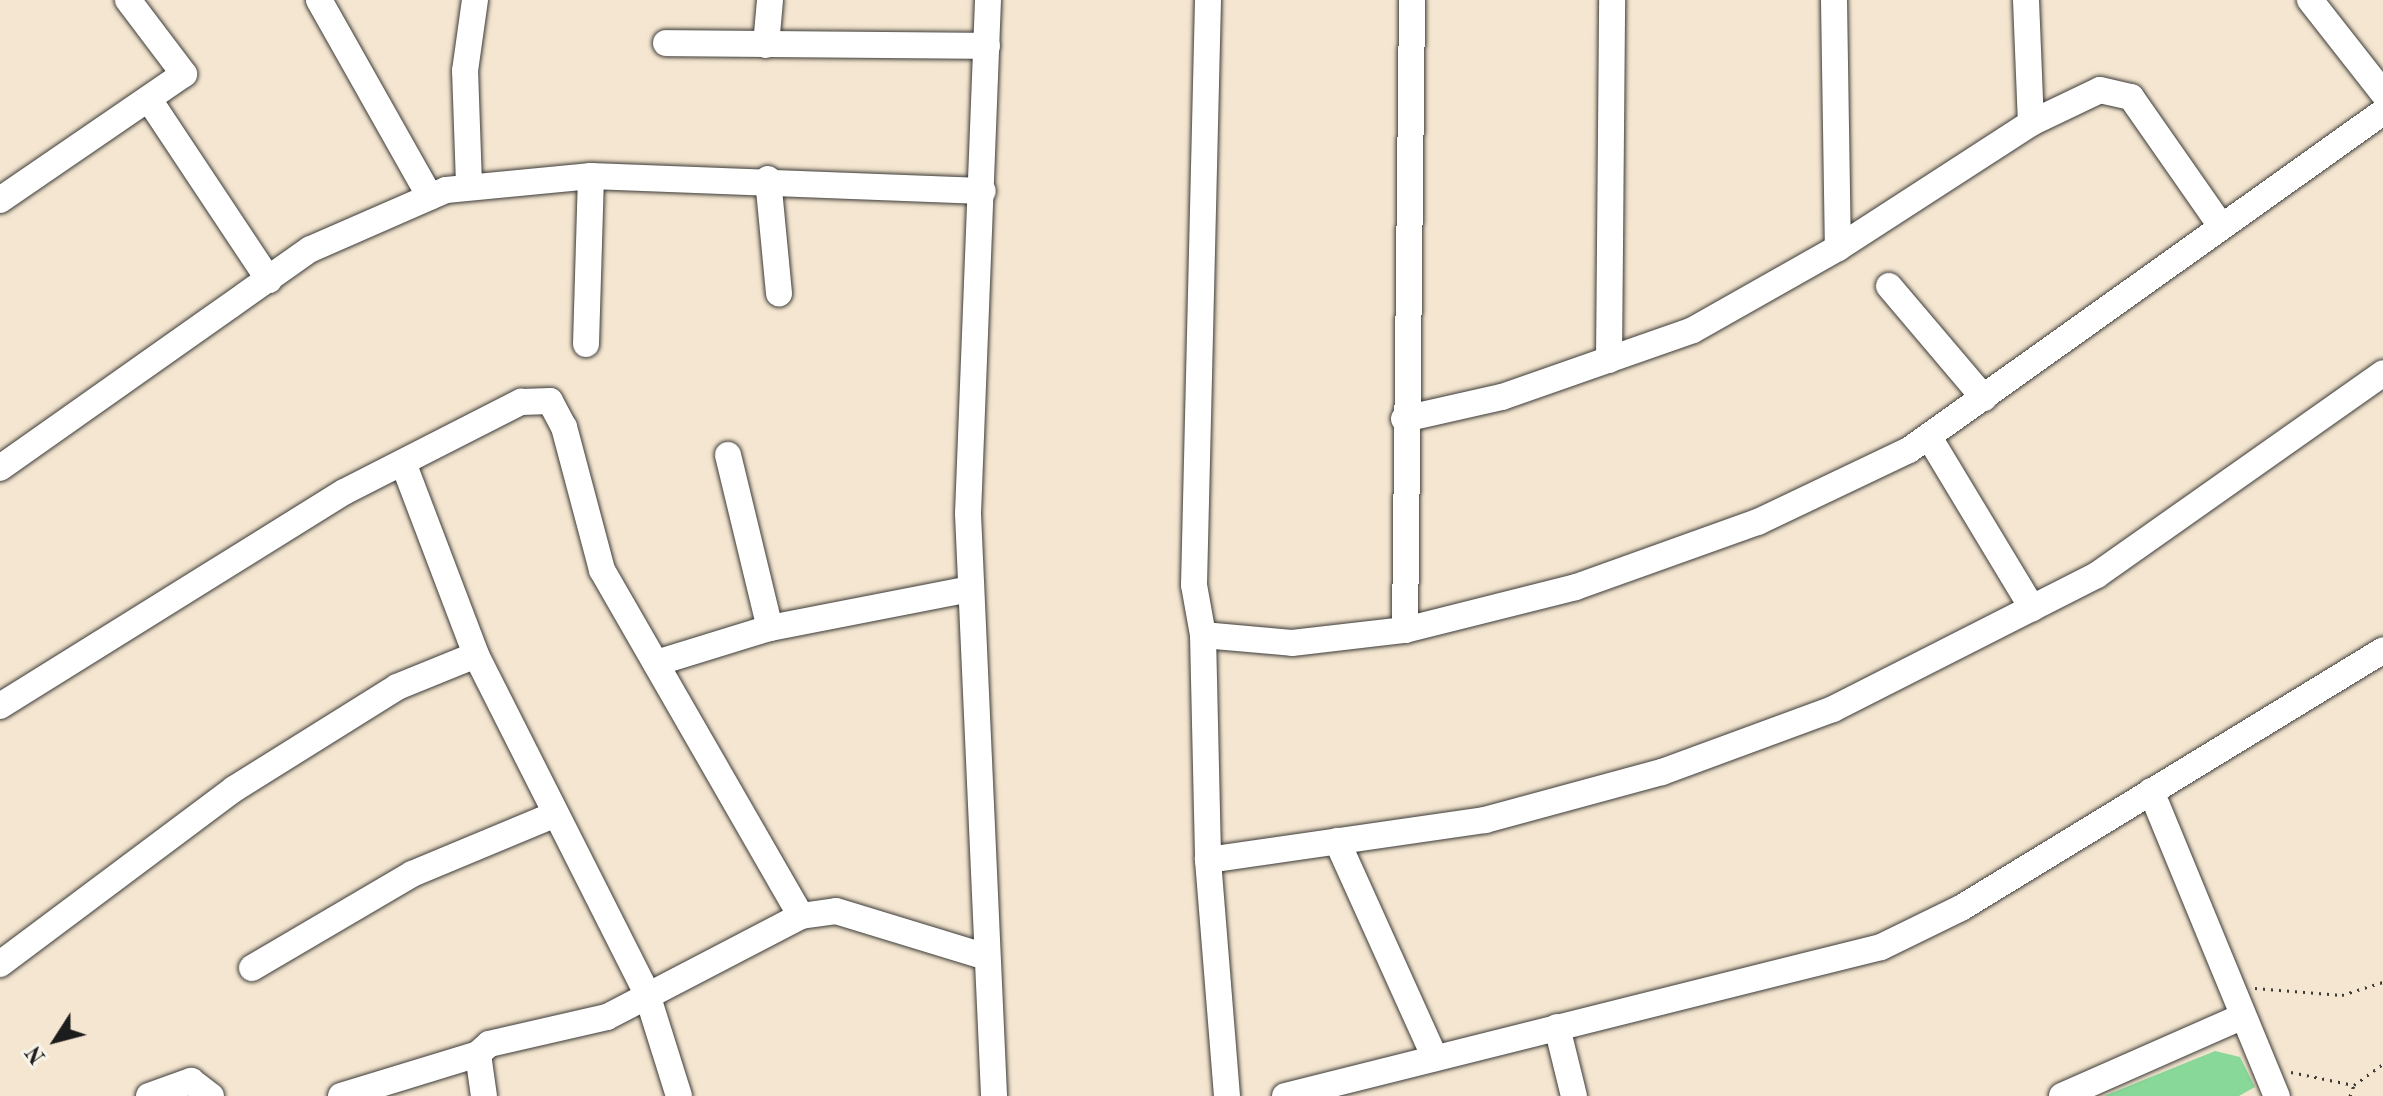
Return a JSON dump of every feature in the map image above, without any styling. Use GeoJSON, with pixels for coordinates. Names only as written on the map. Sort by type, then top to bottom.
{"type":"FeatureCollection","features":[{"type":"Feature","properties":{"kind":"street"},"geometry":{"type":"LineString","coordinates":[[0,200],[150,101],[184,74],[182,64],[128,0]]}},
{"type":"Feature","properties":{"kind":"street"},"geometry":{"type":"LineString","coordinates":[[319,0],[430,197]]}},
{"type":"Feature","properties":{"kind":"street"},"geometry":{"type":"LineString","coordinates":[[469,184],[465,71],[475,0]]}},
{"type":"Feature","properties":{"kind":"street"},"geometry":{"type":"LineString","coordinates":[[766,45],[770,0]]}},
{"type":"Feature","properties":{"kind":"street"},"geometry":{"type":"LineString","coordinates":[[988,0],[970,589],[983,956],[994,1096]]}},
{"type":"Feature","properties":{"kind":"street"},"geometry":{"type":"LineString","coordinates":[[1208,0],[1192,440],[1194,585],[1203,635],[1208,860],[1227,1096]]}},
{"type":"Feature","properties":{"kind":"street"},"geometry":{"type":"LineString","coordinates":[[1405,630],[1404,419],[1412,0]]}},
{"type":"Feature","properties":{"kind":"street"},"geometry":{"type":"LineString","coordinates":[[1609,360],[1612,0]]}},
{"type":"Feature","properties":{"kind":"street"},"geometry":{"type":"LineString","coordinates":[[1834,0],[1838,248]]}},
{"type":"Feature","properties":{"kind":"street"},"geometry":{"type":"LineString","coordinates":[[2026,0],[2031,123]]}},
{"type":"Feature","properties":{"kind":"street"},"geometry":{"type":"LineString","coordinates":[[2310,0],[2383,93]]}},
{"type":"Feature","properties":{"kind":"street"},"geometry":{"type":"LineString","coordinates":[[666,43],[987,46]]}},
{"type":"Feature","properties":{"kind":"street"},"geometry":{"type":"LineString","coordinates":[[1404,419],[1502,397],[1693,330],[1838,248],[2031,123],[2100,90],[2118,90],[2169,142],[2221,226]]}},
{"type":"Feature","properties":{"kind":"street"},"geometry":{"type":"LineString","coordinates":[[150,101],[269,280]]}},
{"type":"Feature","properties":{"kind":"street"},"geometry":{"type":"LineString","coordinates":[[1203,635],[1292,643],[1405,630],[1576,587],[1758,522],[1929,437],[2383,112]]}},
{"type":"Feature","properties":{"kind":"street"},"geometry":{"type":"LineString","coordinates":[[586,344],[591,176]]}},
{"type":"Feature","properties":{"kind":"street"},"geometry":{"type":"LineString","coordinates":[[0,468],[311,249],[430,197],[469,184],[591,176],[768,179],[983,191]]}},
{"type":"Feature","properties":{"kind":"street"},"geometry":{"type":"LineString","coordinates":[[768,179],[779,293]]}},
{"type":"Feature","properties":{"kind":"street"},"geometry":{"type":"LineString","coordinates":[[1889,286],[1984,398]]}},
{"type":"Feature","properties":{"kind":"street"},"geometry":{"type":"LineString","coordinates":[[1208,860],[1485,820],[1662,772],[1833,709],[2097,575],[2383,373]]}},
{"type":"Feature","properties":{"kind":"street"},"geometry":{"type":"LineString","coordinates":[[0,706],[344,492],[404,465],[521,402],[550,401],[564,427],[602,570],[801,916]]}},
{"type":"Feature","properties":{"kind":"street"},"geometry":{"type":"LineString","coordinates":[[1929,437],[2032,608]]}},
{"type":"Feature","properties":{"kind":"street"},"geometry":{"type":"LineString","coordinates":[[728,455],[770,628]]}},
{"type":"Feature","properties":{"kind":"street"},"geometry":{"type":"LineString","coordinates":[[404,465],[476,655],[554,815],[647,994],[679,1096]]}},
{"type":"Feature","properties":{"kind":"street"},"geometry":{"type":"LineString","coordinates":[[656,663],[770,628],[970,589]]}},
{"type":"Feature","properties":{"kind":"street"},"geometry":{"type":"LineString","coordinates":[[1285,1096],[1881,947],[1961,908],[2383,650]]}},
{"type":"Feature","properties":{"kind":"street"},"geometry":{"type":"LineString","coordinates":[[0,964],[234,789],[397,687],[476,655]]}},
{"type":"Feature","properties":{"kind":"street"},"geometry":{"type":"LineString","coordinates":[[2151,791],[2277,1096]]}},
{"type":"Feature","properties":{"kind":"street"},"geometry":{"type":"LineString","coordinates":[[252,968],[412,874],[554,815]]}},
{"type":"Feature","properties":{"kind":"street"},"geometry":{"type":"LineString","coordinates":[[1337,841],[1435,1058]]}},
{"type":"Feature","properties":{"kind":"street"},"geometry":{"type":"LineString","coordinates":[[341,1096],[478,1054],[489,1044],[607,1017],[801,916],[836,911],[983,956]]}},
{"type":"Feature","properties":{"kind":"street"},"geometry":{"type":"LineString","coordinates":[[2062,1096],[2238,1004]]}},
{"type":"Feature","properties":{"kind":"street"},"geometry":{"type":"LineString","coordinates":[[1557,1027],[1574,1096]]}},
{"type":"Feature","properties":{"kind":"street"},"geometry":{"type":"LineString","coordinates":[[478,1054],[484,1096]]}},
{"type":"Feature","properties":{"kind":"street"},"geometry":{"type":"LineString","coordinates":[[149,1096],[191,1081],[211,1096]]}},
{"type":"Feature","properties":{"kind":"path"},"geometry":{"type":"LineString","coordinates":[[2238,1004],[2278,985],[2342,995],[2383,982]]}},
{"type":"Feature","properties":{"kind":"path"},"geometry":{"type":"LineString","coordinates":[[2350,1096],[2354,1085],[2383,1064]]}},
{"type":"Feature","properties":{"kind":"path"},"geometry":{"type":"LineString","coordinates":[[2266,1070],[2354,1085]]}},
{"type":"Feature","properties":{"kind":"green space"},"geometry":{"type":"Polygon","coordinates":[[[2215,1051],[2240,1057],[2255,1087],[2239,1096],[2104,1096],[2215,1051]]]}}]}
